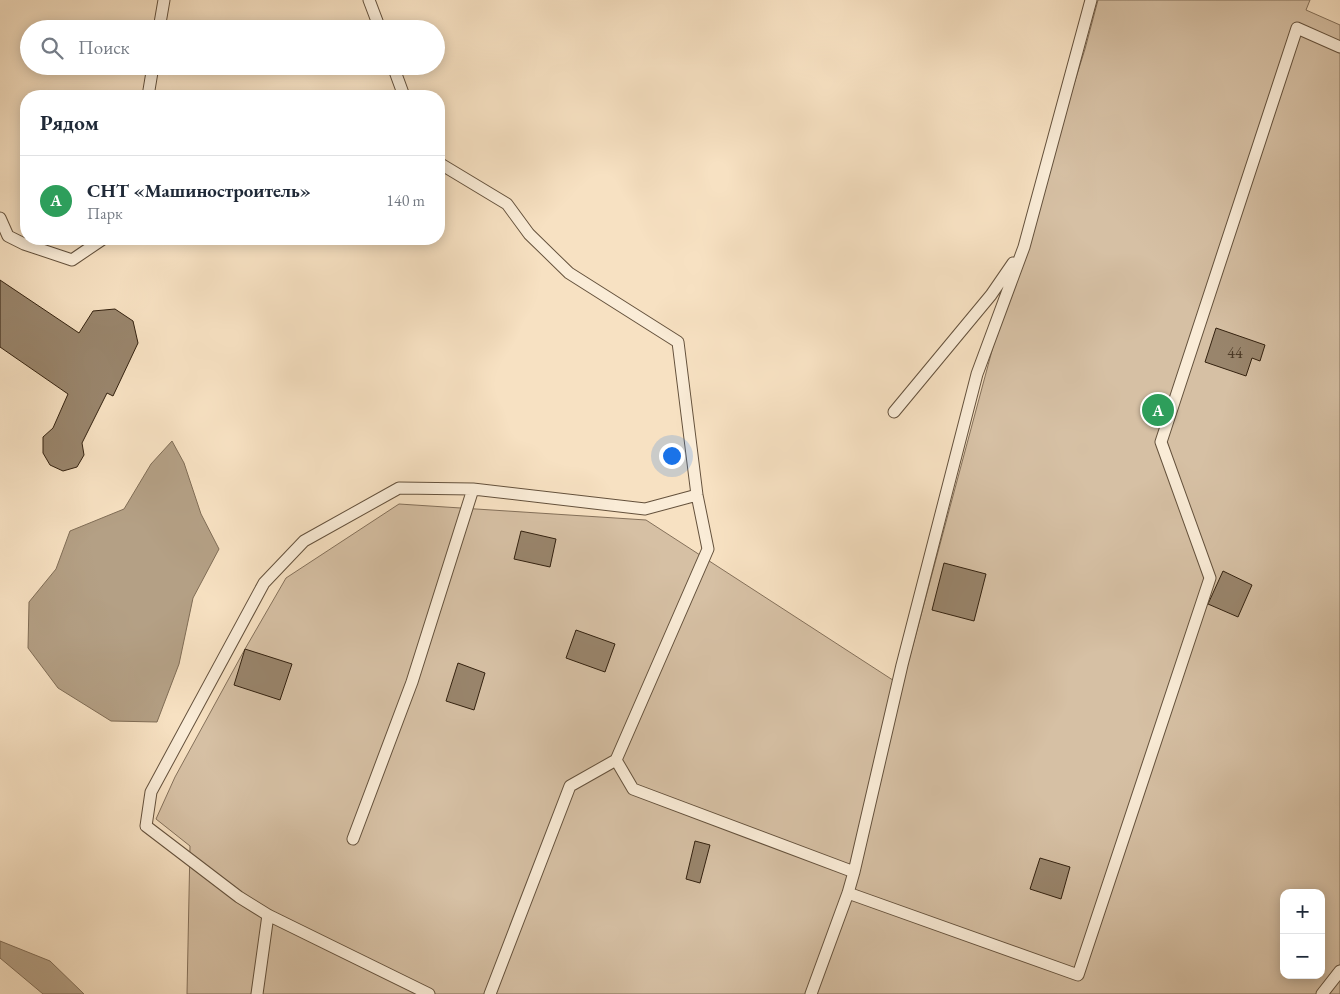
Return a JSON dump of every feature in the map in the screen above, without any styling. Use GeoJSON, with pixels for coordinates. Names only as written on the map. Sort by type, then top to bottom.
{"type":"FeatureCollection","features":[{"type":"Feature","properties":{"kind":"lane"},"geometry":{"type":"LineString","coordinates":[[161,20],[164,0]]}},
{"type":"Feature","properties":{"kind":"lane"},"geometry":{"type":"LineString","coordinates":[[369,0],[377,20]]}},
{"type":"Feature","properties":{"kind":"lane"},"geometry":{"type":"LineString","coordinates":[[810,994],[854,872],[902,665],[978,374],[1024,247],[1091,0]]}},
{"type":"Feature","properties":{"kind":"lane"},"geometry":{"type":"LineString","coordinates":[[848,893],[1078,976],[1210,578],[1161,442],[1297,28],[1340,47]]}},
{"type":"Feature","properties":{"kind":"lane"},"geometry":{"type":"LineString","coordinates":[[149,90],[152,75]]}},
{"type":"Feature","properties":{"kind":"lane"},"geometry":{"type":"LineString","coordinates":[[396,75],[402,90]]}},
{"type":"Feature","properties":{"kind":"lane"},"geometry":{"type":"LineString","coordinates":[[445,167],[507,204],[529,234],[570,273],[678,342],[697,496],[708,549],[616,760],[570,786],[490,994]]}},
{"type":"Feature","properties":{"kind":"lane"},"geometry":{"type":"LineString","coordinates":[[0,218],[4,236],[20,242]]}},
{"type":"Feature","properties":{"kind":"lane"},"geometry":{"type":"LineString","coordinates":[[27,245],[72,260],[94,245]]}},
{"type":"Feature","properties":{"kind":"lane"},"geometry":{"type":"LineString","coordinates":[[894,412],[992,295],[1024,247]]}},
{"type":"Feature","properties":{"kind":"lane"},"geometry":{"type":"LineString","coordinates":[[430,994],[268,915],[239,897],[146,826],[151,792],[264,583],[304,541],[399,488],[473,489],[645,510],[697,496]]}},
{"type":"Feature","properties":{"kind":"lane"},"geometry":{"type":"LineString","coordinates":[[353,839],[412,682],[473,489]]}},
{"type":"Feature","properties":{"kind":"lane"},"geometry":{"type":"LineString","coordinates":[[616,760],[633,789],[854,872]]}},
{"type":"Feature","properties":{"kind":"lane"},"geometry":{"type":"LineString","coordinates":[[257,994],[268,915]]}},
{"type":"Feature","properties":{"kind":"lane"},"geometry":{"type":"LineString","coordinates":[[1322,994],[1340,971]]}},
{"type":"Feature","properties":{"kind":"shaded area"},"geometry":{"type":"Polygon","coordinates":[[[1098,0],[1310,0],[1306,10],[1340,25],[1340,994],[187,994],[190,846],[156,819],[175,777],[286,578],[399,504],[646,520],[902,686],[1001,317],[1085,49],[1098,0]]]}},
{"type":"Feature","properties":{"kind":"shaded area"},"geometry":{"type":"Polygon","coordinates":[[[172,441],[184,463],[201,514],[219,549],[193,598],[179,664],[157,722],[111,721],[58,688],[28,648],[29,602],[56,569],[70,531],[124,509],[151,464],[172,441]]]}},
{"type":"Feature","properties":{"kind":"shaded area"},"geometry":{"type":"Polygon","coordinates":[[[0,941],[50,961],[84,994],[43,994],[0,958],[0,941]]]}},
{"type":"Feature","properties":{"kind":"building"},"geometry":{"type":"Polygon","coordinates":[[[0,280],[79,333],[93,311],[115,309],[133,321],[138,343],[113,396],[107,393],[82,443],[84,455],[77,467],[63,471],[50,465],[43,453],[43,437],[53,428],[68,394],[0,347],[0,280]]]}},
{"type":"Feature","properties":{"kind":"building"},"geometry":{"type":"Polygon","coordinates":[[[1216,328],[1265,345],[1260,361],[1252,358],[1246,376],[1205,362],[1216,328]]]}},
{"type":"Feature","properties":{"kind":"building"},"geometry":{"type":"Polygon","coordinates":[[[521,531],[556,539],[550,567],[514,559],[521,531]]]}},
{"type":"Feature","properties":{"kind":"building"},"geometry":{"type":"Polygon","coordinates":[[[944,563],[986,574],[974,621],[932,610],[944,563]]]}},
{"type":"Feature","properties":{"kind":"building"},"geometry":{"type":"Polygon","coordinates":[[[1223,571],[1252,585],[1238,617],[1208,604],[1223,571]]]}},
{"type":"Feature","properties":{"kind":"building"},"geometry":{"type":"Polygon","coordinates":[[[576,630],[615,644],[605,672],[566,658],[576,630]]]}},
{"type":"Feature","properties":{"kind":"building"},"geometry":{"type":"Polygon","coordinates":[[[245,649],[292,664],[280,700],[234,685],[245,649]]]}},
{"type":"Feature","properties":{"kind":"building"},"geometry":{"type":"Polygon","coordinates":[[[458,663],[485,673],[474,710],[446,701],[458,663]]]}},
{"type":"Feature","properties":{"kind":"building"},"geometry":{"type":"Polygon","coordinates":[[[695,841],[710,845],[700,883],[686,879],[695,841]]]}},
{"type":"Feature","properties":{"kind":"building"},"geometry":{"type":"Polygon","coordinates":[[[1040,858],[1070,867],[1061,899],[1030,889],[1040,858]]]}},
{"type":"Feature","properties":{"kind":"place","name":"СНТ «Машиностроитель»"},"geometry":{"type":"Point","coordinates":[1158,410]}}]}
